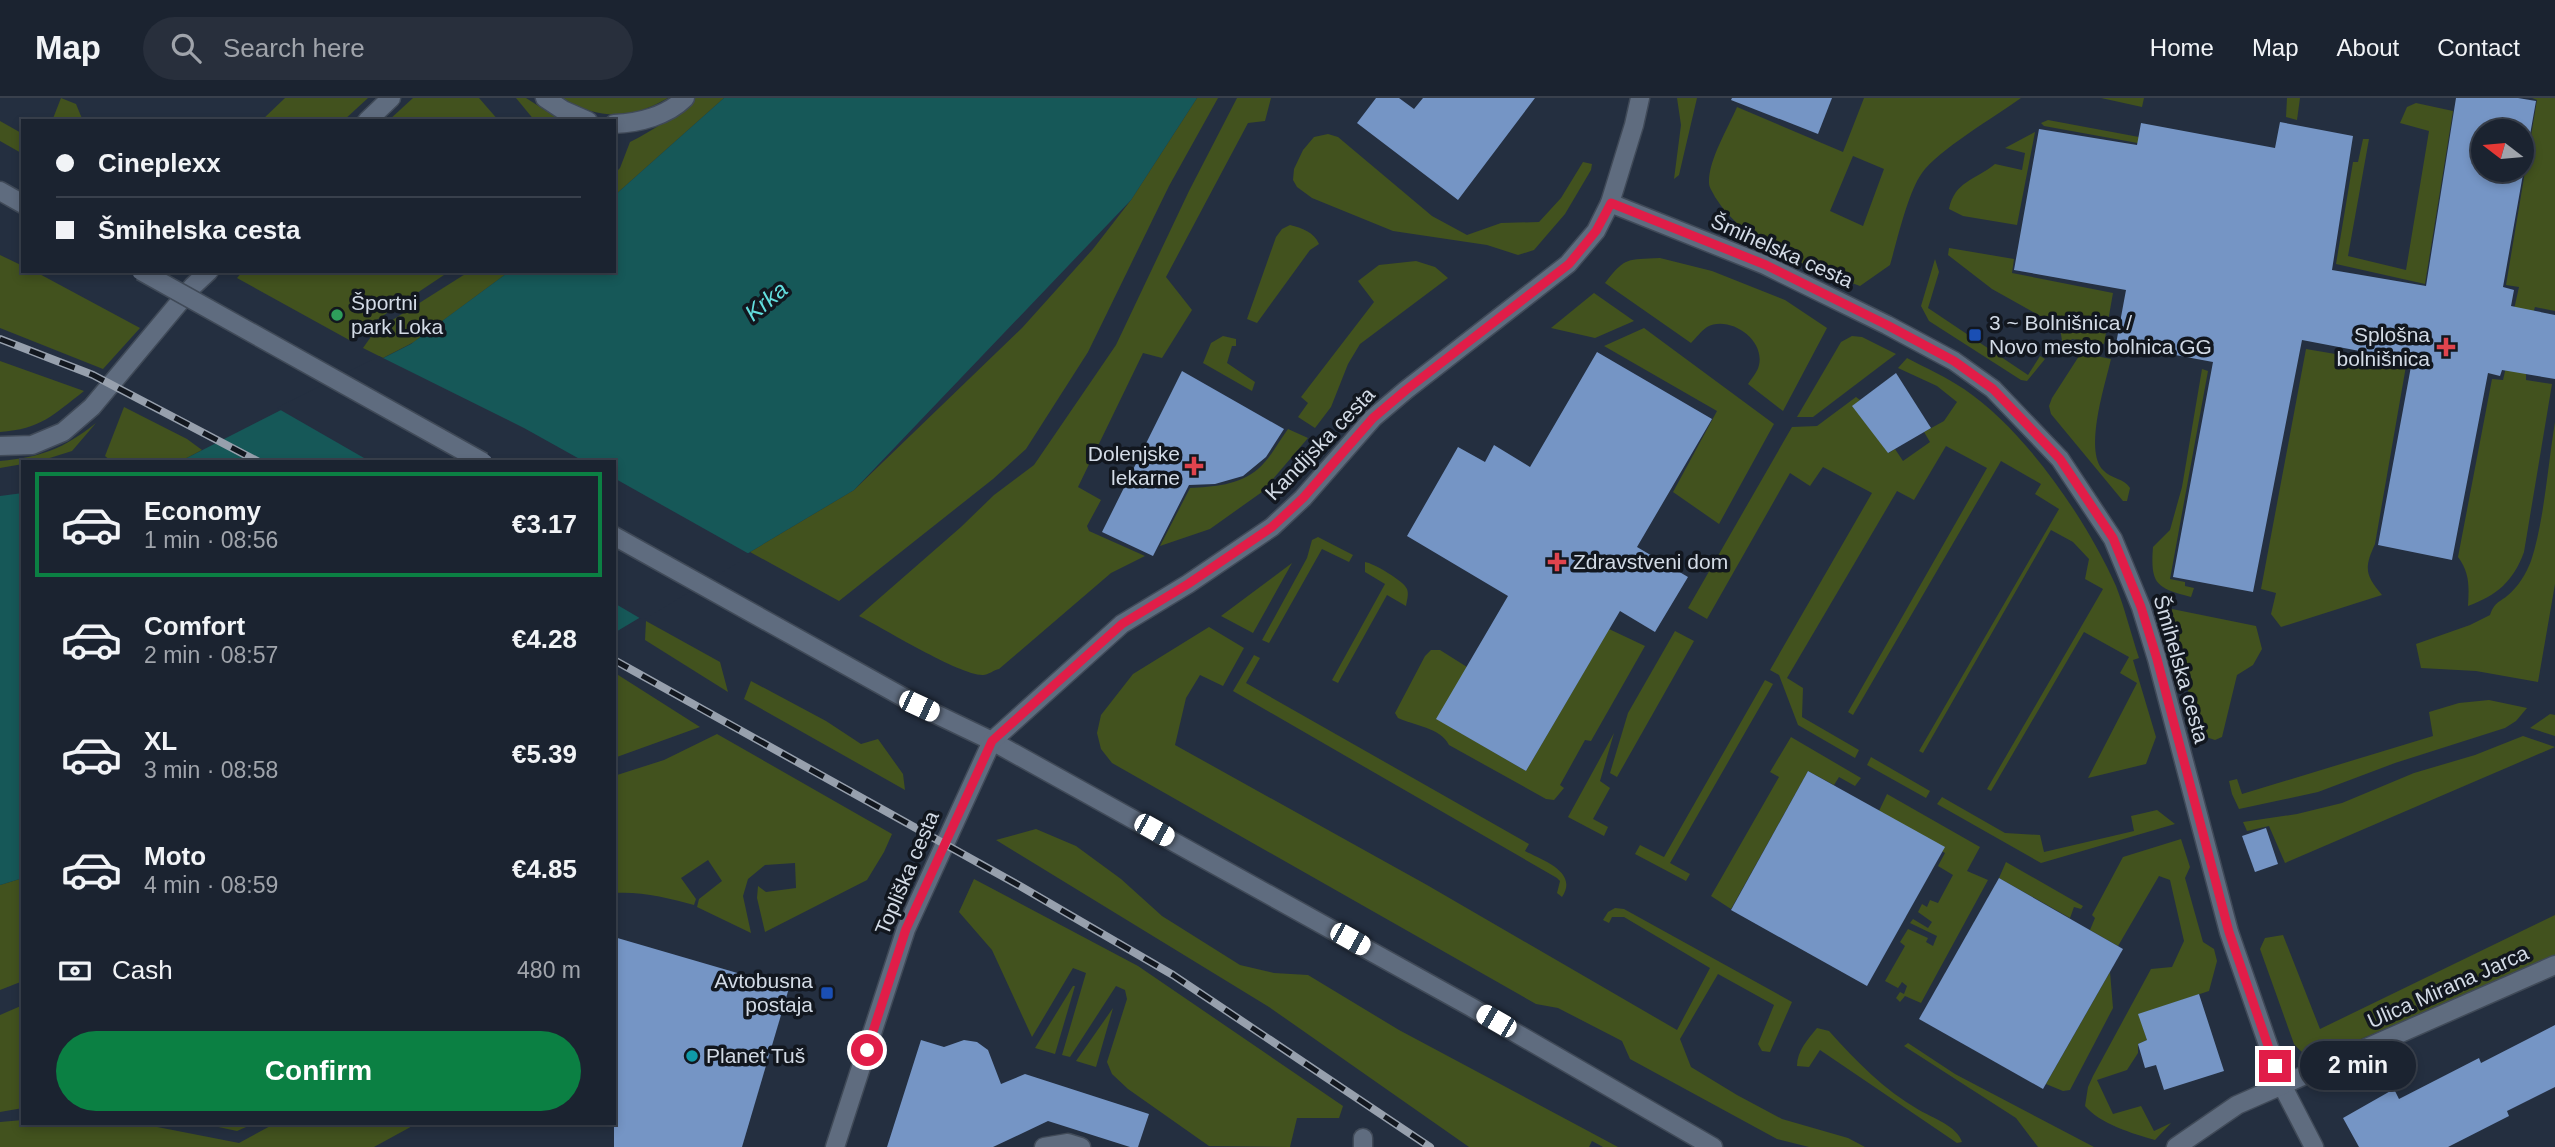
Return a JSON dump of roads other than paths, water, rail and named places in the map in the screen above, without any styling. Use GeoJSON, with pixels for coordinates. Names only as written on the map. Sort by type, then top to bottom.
{"type":"FeatureCollection","features":[{"type":"Feature","properties":{"kind":"street"},"geometry":{"type":"LineString","coordinates":[[369,119],[391,98]]}},
{"type":"Feature","properties":{"kind":"street"},"geometry":{"type":"LineString","coordinates":[[545,98],[583,119]]}},
{"type":"Feature","properties":{"kind":"street"},"geometry":{"type":"LineString","coordinates":[[616,124],[641,121],[660,114],[685,98]]}},
{"type":"Feature","properties":{"kind":"street","name":"Kandijska cesta"},"geometry":{"type":"LineString","coordinates":[[992,741],[1122,624],[1188,584],[1272,527],[1303,498],[1373,418],[1569,264],[1596,231],[1611,203],[1640,98]]}},
{"type":"Feature","properties":{"kind":"street"},"geometry":{"type":"LineString","coordinates":[[0,191],[21,203]]}},
{"type":"Feature","properties":{"kind":"street","name":"Šmihelska cesta"},"geometry":{"type":"LineString","coordinates":[[1611,203],[1766,265],[1954,361],[1993,389],[2060,459],[2113,538],[2141,607],[2229,932],[2282,1085],[2314,1147]]}},
{"type":"Feature","properties":{"kind":"street"},"geometry":{"type":"LineString","coordinates":[[145,273],[479,460]]}},
{"type":"Feature","properties":{"kind":"street"},"geometry":{"type":"LineString","coordinates":[[0,446],[32,445],[63,432],[92,407],[207,273]]}},
{"type":"Feature","properties":{"kind":"street"},"geometry":{"type":"LineString","coordinates":[[616,537],[919,706],[992,741],[1459,1000],[1713,1147]]}},
{"type":"Feature","properties":{"kind":"street","name":"Topliška cesta"},"geometry":{"type":"LineString","coordinates":[[835,1147],[906,929],[992,741]]}},
{"type":"Feature","properties":{"kind":"street","name":"Ulica Mirana Jarca"},"geometry":{"type":"LineString","coordinates":[[2282,1085],[2555,965]]}},
{"type":"Feature","properties":{"kind":"street"},"geometry":{"type":"LineString","coordinates":[[2176,1147],[2237,1105],[2282,1085]]}},
{"type":"Feature","properties":{"kind":"street"},"geometry":{"type":"LineString","coordinates":[[1044,1147],[1068,1143],[1081,1147]]}},
{"type":"Feature","properties":{"kind":"water","name":"Krka"},"geometry":{"type":"Polygon","coordinates":[[[724,98],[1197,98],[1131,200],[854,490],[616,632],[616,460],[183,460],[411,344],[507,273],[616,273],[616,194],[724,98]]]}},
{"type":"Feature","properties":{"kind":"water"},"geometry":{"type":"Polygon","coordinates":[[[21,493],[21,879],[0,885],[0,496],[21,493]]]}},
{"type":"Feature","properties":{"kind":"railway"},"geometry":{"type":"LineString","coordinates":[[0,339],[93,375],[255,460]]}},
{"type":"Feature","properties":{"kind":"railway"},"geometry":{"type":"LineString","coordinates":[[616,661],[1020,886],[1173,975],[1430,1147]]}},
{"type":"Feature","properties":{"kind":"place","name":"Športni park Loka"},"geometry":{"type":"Point","coordinates":[337,315]}},
{"type":"Feature","properties":{"kind":"place","name":"3 ~ Bolnišnica / Novo mesto bolnica GG"},"geometry":{"type":"Point","coordinates":[1975,335]}},
{"type":"Feature","properties":{"kind":"place","name":"Splošna bolnišnica"},"geometry":{"type":"Point","coordinates":[2446,347]}},
{"type":"Feature","properties":{"kind":"place","name":"Dolenjske lekarne"},"geometry":{"type":"Point","coordinates":[1194,466]}},
{"type":"Feature","properties":{"kind":"place","name":"Zdravstveni dom"},"geometry":{"type":"Point","coordinates":[1557,562]}},
{"type":"Feature","properties":{"kind":"place","name":"Avtobusna postaja"},"geometry":{"type":"Point","coordinates":[827,993]}},
{"type":"Feature","properties":{"kind":"place","name":"Planet Tuš"},"geometry":{"type":"Point","coordinates":[692,1056]}}]}
